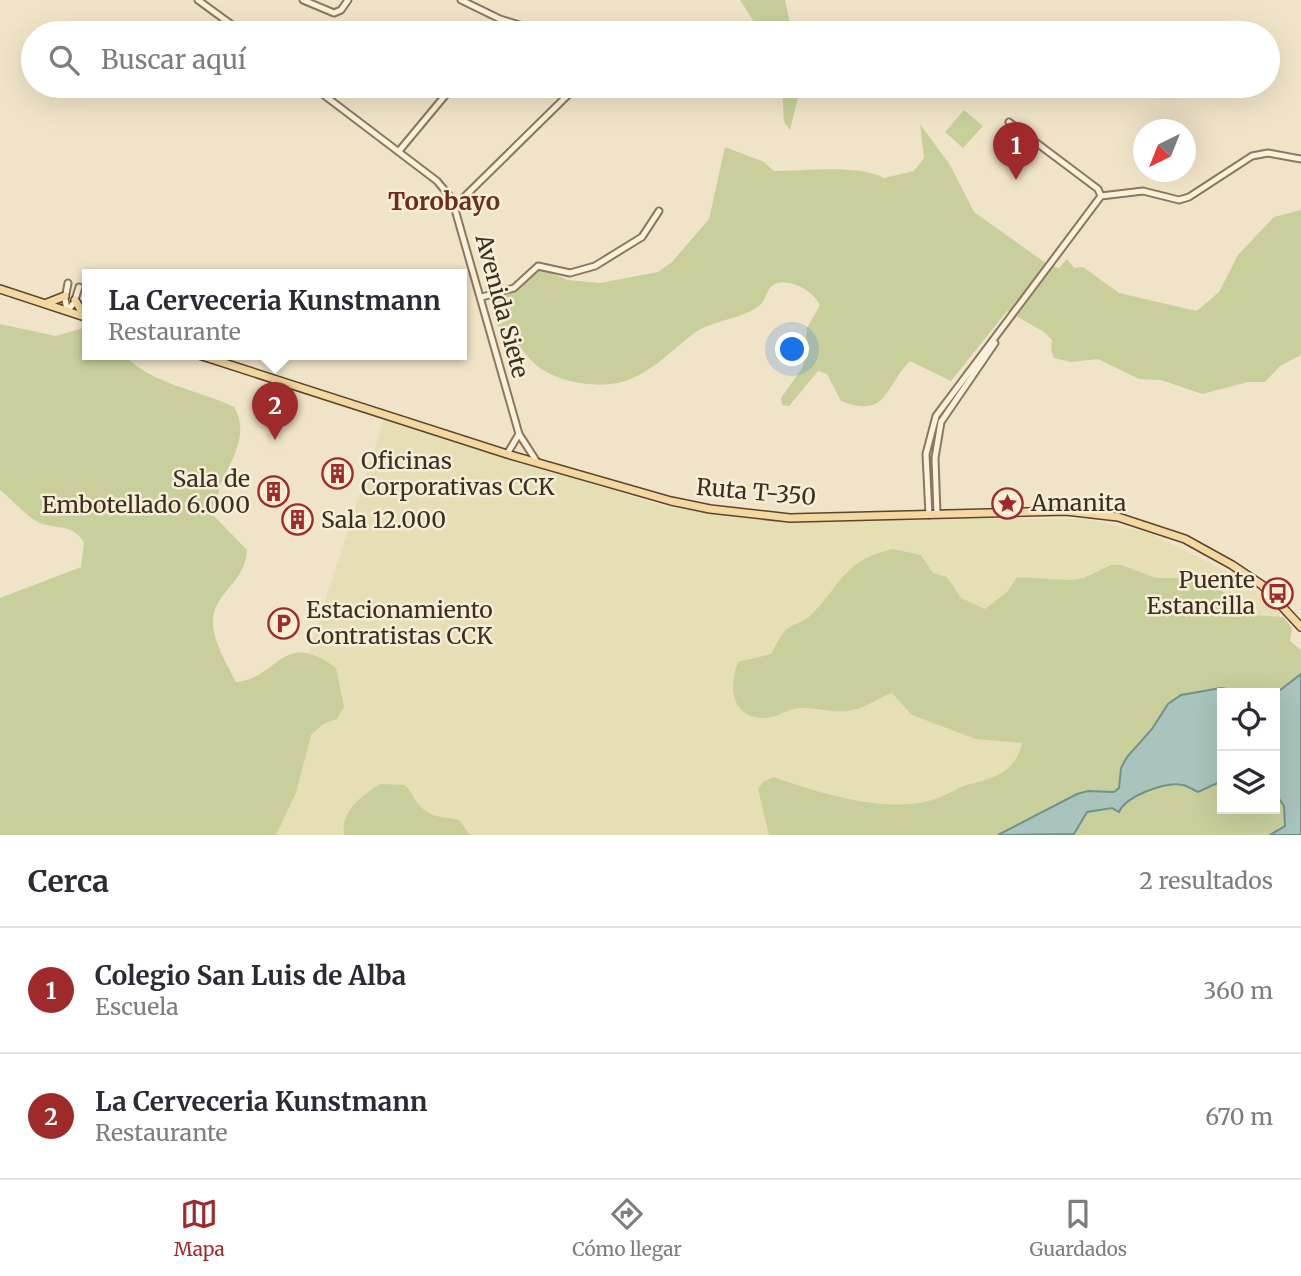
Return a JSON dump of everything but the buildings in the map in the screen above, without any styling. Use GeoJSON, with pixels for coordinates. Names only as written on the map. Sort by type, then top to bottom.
{"type":"FeatureCollection","features":[{"type":"Feature","properties":{"kind":"main road"},"geometry":{"type":"LineString","coordinates":[[0,289],[82,316]]}},
{"type":"Feature","properties":{"kind":"main road"},"geometry":{"type":"LineString","coordinates":[[42,303],[54,302],[65,296]]}},
{"type":"Feature","properties":{"kind":"main road"},"geometry":{"type":"LineString","coordinates":[[75,300],[82,310]]}},
{"type":"Feature","properties":{"kind":"main road","name":"Ruta T-350"},"geometry":{"type":"LineString","coordinates":[[215,360],[537,463],[671,501],[729,512],[803,518],[1087,511],[1136,521],[1185,539],[1232,565],[1262,585],[1301,627]]}},
{"type":"Feature","properties":{"kind":"street"},"geometry":{"type":"LineString","coordinates":[[198,0],[227,21]]}},
{"type":"Feature","properties":{"kind":"street"},"geometry":{"type":"LineString","coordinates":[[205,5],[213,0]]}},
{"type":"Feature","properties":{"kind":"street"},"geometry":{"type":"LineString","coordinates":[[303,0],[334,13],[341,10],[348,0]]}},
{"type":"Feature","properties":{"kind":"street"},"geometry":{"type":"LineString","coordinates":[[461,0],[506,21]]}},
{"type":"Feature","properties":{"kind":"street","name":"Avenida Siete"},"geometry":{"type":"LineString","coordinates":[[328,98],[441,185],[456,205],[519,434],[537,463]]}},
{"type":"Feature","properties":{"kind":"street"},"geometry":{"type":"LineString","coordinates":[[399,151],[443,98]]}},
{"type":"Feature","properties":{"kind":"street"},"geometry":{"type":"LineString","coordinates":[[456,205],[565,98]]}},
{"type":"Feature","properties":{"kind":"street"},"geometry":{"type":"LineString","coordinates":[[1009,122],[1098,189],[1101,196]]}},
{"type":"Feature","properties":{"kind":"street"},"geometry":{"type":"LineString","coordinates":[[933,515],[926,454],[933,423],[945,402],[1000,334],[1101,196],[1143,191],[1179,200],[1189,197],[1252,156],[1268,153],[1301,159]]}},
{"type":"Feature","properties":{"kind":"street"},"geometry":{"type":"LineString","coordinates":[[482,297],[514,288],[538,266],[570,273],[595,266],[642,237],[659,211]]}},
{"type":"Feature","properties":{"kind":"street"},"geometry":{"type":"LineString","coordinates":[[67,311],[65,296],[68,283]]}},
{"type":"Feature","properties":{"kind":"street"},"geometry":{"type":"LineString","coordinates":[[67,311],[75,300],[79,287]]}},
{"type":"Feature","properties":{"kind":"street"},"geometry":{"type":"LineString","coordinates":[[507,454],[519,434]]}},
{"type":"Feature","properties":{"kind":"shaded area"},"geometry":{"type":"Polygon","coordinates":[[[384,420],[670,508],[786,523],[929,518],[1084,519],[1150,533],[1243,580],[1279,611],[1281,620],[1266,621],[1085,581],[997,607],[777,710],[893,689],[1026,741],[1022,758],[1010,774],[941,799],[772,835],[271,835],[307,657],[384,420]]]}},
{"type":"Feature","properties":{"kind":"green space"},"geometry":{"type":"Polygon","coordinates":[[[740,0],[785,0],[789,21],[753,21],[740,0]]]}},
{"type":"Feature","properties":{"kind":"green space"},"geometry":{"type":"Polygon","coordinates":[[[783,98],[798,98],[790,130],[784,122],[783,98]]]}},
{"type":"Feature","properties":{"kind":"green space"},"geometry":{"type":"Polygon","coordinates":[[[964,110],[983,126],[963,148],[945,132],[964,110]]]}},
{"type":"Feature","properties":{"kind":"green space"},"geometry":{"type":"Polygon","coordinates":[[[920,124],[950,165],[974,212],[1047,264],[1059,268],[1067,259],[1074,268],[1083,267],[1119,293],[1197,311],[1219,292],[1238,255],[1274,217],[1301,210],[1301,355],[1280,366],[1265,382],[1248,382],[1202,394],[1161,380],[1139,379],[1098,359],[1071,362],[1054,358],[1052,340],[1044,332],[1007,311],[951,381],[910,361],[883,398],[868,406],[856,406],[841,401],[827,374],[818,371],[789,406],[782,405],[781,398],[803,367],[807,328],[820,305],[807,291],[794,284],[775,284],[762,303],[753,310],[703,328],[647,371],[611,384],[581,383],[542,370],[512,339],[500,333],[492,303],[520,288],[541,269],[568,280],[600,283],[658,272],[672,262],[709,219],[725,147],[764,162],[774,171],[846,170],[884,178],[914,171],[924,158],[920,124]]]}},
{"type":"Feature","properties":{"kind":"green space"},"geometry":{"type":"Polygon","coordinates":[[[0,324],[56,336],[82,328],[82,360],[131,360],[147,373],[234,407],[240,435],[220,488],[214,516],[247,550],[240,573],[214,612],[217,643],[236,682],[251,679],[292,654],[303,653],[318,657],[336,668],[344,707],[337,719],[323,724],[311,735],[296,793],[276,835],[0,835],[0,598],[81,567],[84,542],[69,529],[35,520],[0,490],[0,324]]]}},
{"type":"Feature","properties":{"kind":"green space"},"geometry":{"type":"Polygon","coordinates":[[[893,549],[921,555],[933,573],[947,577],[961,598],[985,609],[1007,592],[1017,577],[1068,580],[1084,578],[1111,565],[1121,565],[1157,578],[1190,578],[1221,590],[1248,615],[1283,617],[1292,628],[1290,641],[1301,650],[1301,835],[769,835],[758,789],[763,782],[774,777],[852,800],[894,805],[914,804],[936,799],[994,777],[1009,768],[1019,753],[1022,743],[976,739],[912,715],[892,693],[853,710],[799,708],[768,718],[752,716],[738,706],[733,680],[738,662],[771,654],[785,631],[812,614],[846,574],[864,559],[893,549]]]}},
{"type":"Feature","properties":{"kind":"green space"},"geometry":{"type":"Polygon","coordinates":[[[380,784],[405,785],[426,811],[459,820],[470,835],[344,835],[345,819],[349,812],[366,793],[380,784]]]}},
{"type":"Feature","properties":{"kind":"water"},"geometry":{"type":"Polygon","coordinates":[[[1301,674],[1301,835],[1270,835],[1285,826],[1284,806],[1280,800],[1280,690],[1301,674]]]}},
{"type":"Feature","properties":{"kind":"water"},"geometry":{"type":"Polygon","coordinates":[[[1217,689],[1217,783],[1198,792],[1183,785],[1167,785],[1138,795],[1119,812],[1112,808],[1087,812],[1074,834],[998,835],[1077,794],[1088,791],[1114,792],[1119,788],[1121,768],[1127,757],[1152,729],[1168,704],[1181,695],[1217,689]]]}},
{"type":"Feature","properties":{"kind":"place","name":"Colegio San Luis de Alba"},"geometry":{"type":"Point","coordinates":[1016,180]}},
{"type":"Feature","properties":{"kind":"place","name":"La Cerveceria Kunstmann"},"geometry":{"type":"Point","coordinates":[275,440]}},
{"type":"Feature","properties":{"kind":"place","name":"Oficinas Corporativas CCK"},"geometry":{"type":"Point","coordinates":[338,474]}},
{"type":"Feature","properties":{"kind":"place","name":"Sala de Embotellado 6.000"},"geometry":{"type":"Point","coordinates":[273,492]}},
{"type":"Feature","properties":{"kind":"place","name":"Amanita"},"geometry":{"type":"Point","coordinates":[1008,503]}},
{"type":"Feature","properties":{"kind":"place","name":"Sala 12.000"},"geometry":{"type":"Point","coordinates":[298,520]}},
{"type":"Feature","properties":{"kind":"place","name":"Puente Estancilla"},"geometry":{"type":"Point","coordinates":[1278,593]}},
{"type":"Feature","properties":{"kind":"place","name":"Estacionamiento Contratistas CCK"},"geometry":{"type":"Point","coordinates":[283,623]}},
{"type":"Feature","properties":{"kind":"district","name":"Torobayo"},"geometry":{"type":"Point","coordinates":[444,202]}}]}
